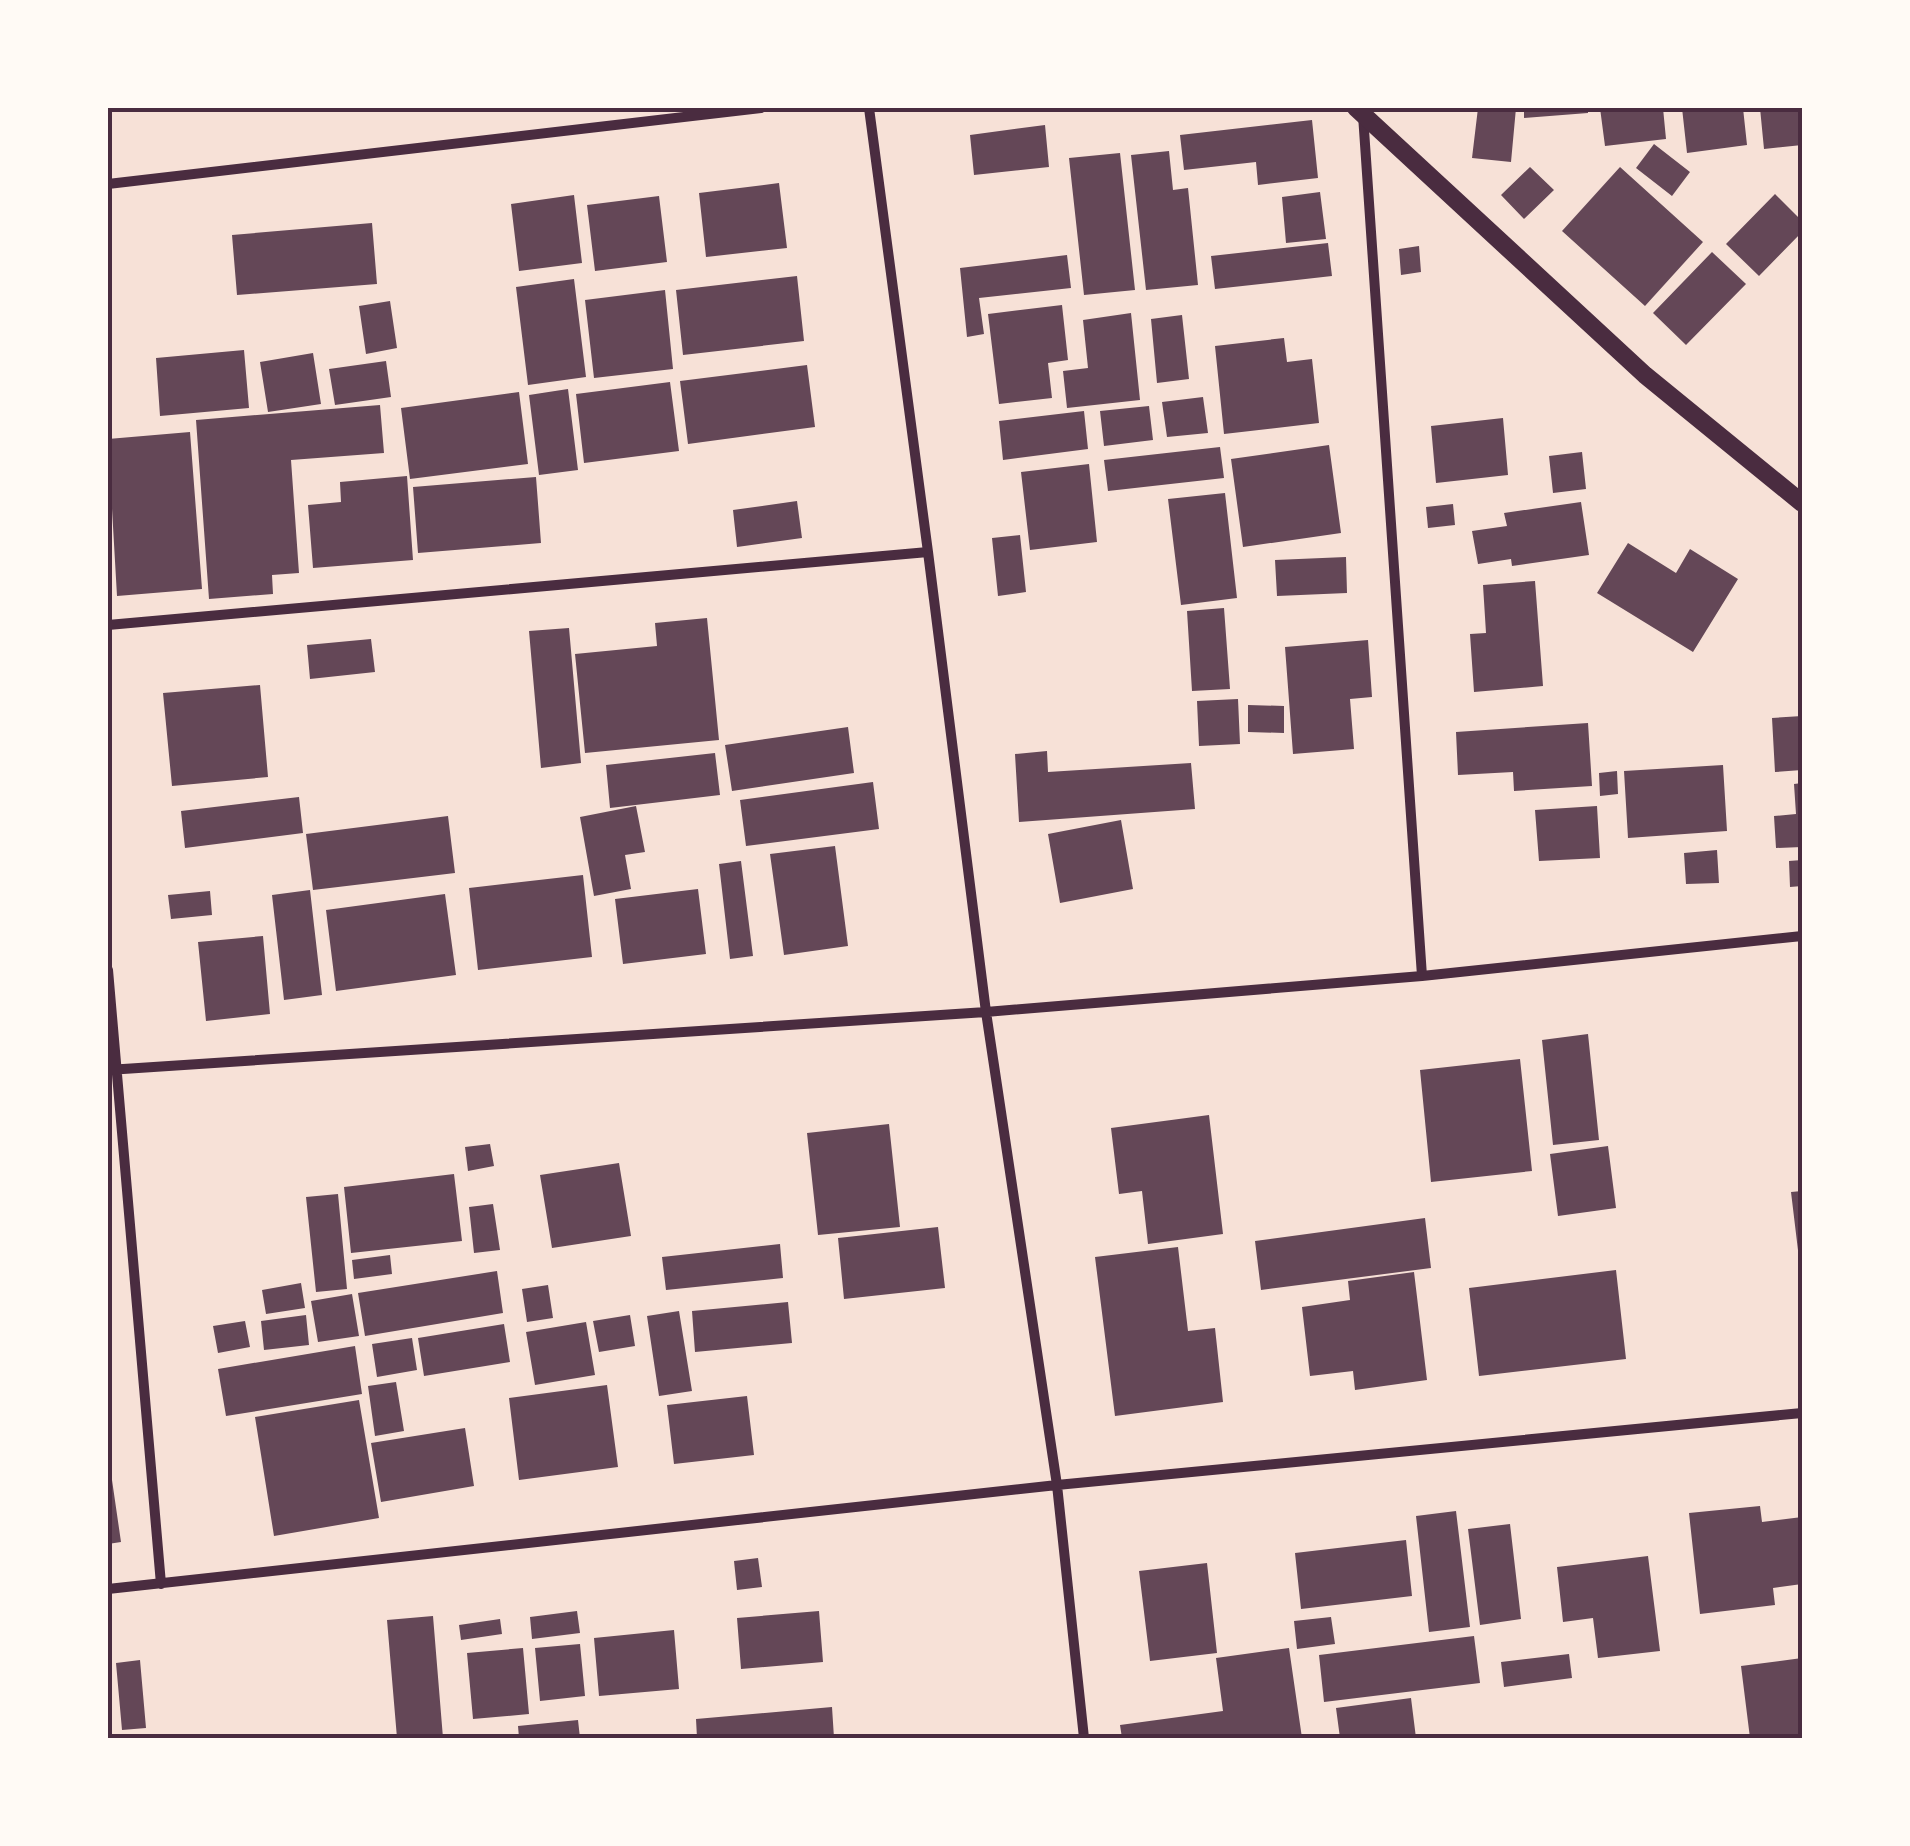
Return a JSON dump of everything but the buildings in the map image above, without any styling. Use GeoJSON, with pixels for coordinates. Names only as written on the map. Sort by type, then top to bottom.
{"type":"FeatureCollection","features":[{"type":"Feature","properties":{"kind":"street"},"geometry":{"type":"LineString","coordinates":[[108,184],[761,108]]}},
{"type":"Feature","properties":{"kind":"street"},"geometry":{"type":"LineString","coordinates":[[869,108],[986,1012],[1057,1485],[1084,1738]]}},
{"type":"Feature","properties":{"kind":"street"},"geometry":{"type":"LineString","coordinates":[[1360,111],[1645,375],[1802,503]]}},
{"type":"Feature","properties":{"kind":"street"},"geometry":{"type":"LineString","coordinates":[[1360,111],[1422,976]]}},
{"type":"Feature","properties":{"kind":"street"},"geometry":{"type":"LineString","coordinates":[[108,626],[928,552]]}},
{"type":"Feature","properties":{"kind":"street"},"geometry":{"type":"LineString","coordinates":[[112,1069],[986,1012],[1422,976],[1802,936]]}},
{"type":"Feature","properties":{"kind":"street"},"geometry":{"type":"LineString","coordinates":[[108,970],[112,1069],[161,1584]]}},
{"type":"Feature","properties":{"kind":"street"},"geometry":{"type":"LineString","coordinates":[[108,1590],[1057,1485],[1802,1413]]}}]}
